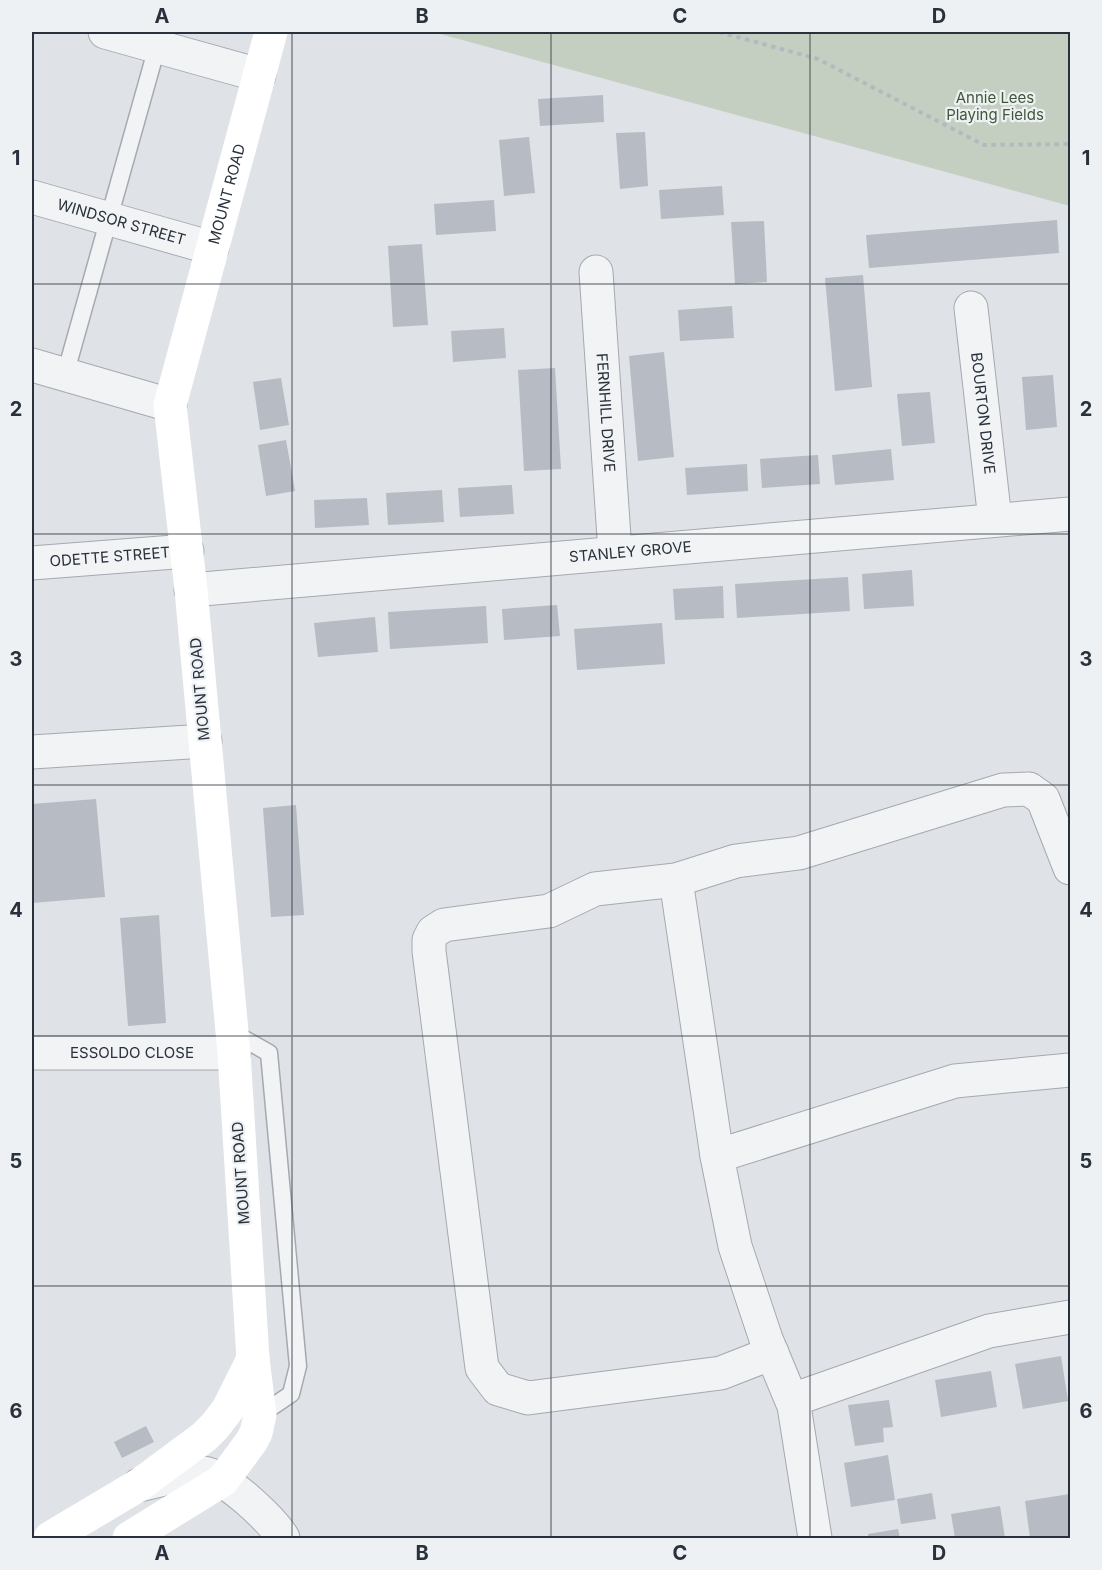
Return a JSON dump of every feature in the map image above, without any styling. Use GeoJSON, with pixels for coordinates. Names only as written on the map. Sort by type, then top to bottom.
{"type":"FeatureCollection","features":[{"type":"Feature","properties":{"kind":"main road","name":"MOUNT ROAD"},"geometry":{"type":"LineString","coordinates":[[129,1539],[223,1480],[251,1442],[256,1433],[260,1415],[254,1359],[233,1043],[191,590],[171,405],[271,32]]}},
{"type":"Feature","properties":{"kind":"main road"},"geometry":{"type":"LineString","coordinates":[[50,1539],[139,1485],[193,1446],[215,1426],[228,1409],[254,1359]]}},
{"type":"Feature","properties":{"kind":"street"},"geometry":{"type":"LineString","coordinates":[[105,32],[259,75]]}},
{"type":"Feature","properties":{"kind":"street","name":"WINDSOR STREET"},"geometry":{"type":"LineString","coordinates":[[32,197],[212,248]]}},
{"type":"Feature","properties":{"kind":"street","name":"FERNHILL DRIVE"},"geometry":{"type":"LineString","coordinates":[[597,272],[615,552]]}},
{"type":"Feature","properties":{"kind":"street","name":"BOURTON DRIVE"},"geometry":{"type":"LineString","coordinates":[[971,308],[995,520]]}},
{"type":"Feature","properties":{"kind":"street"},"geometry":{"type":"LineString","coordinates":[[32,365],[171,405]]}},
{"type":"Feature","properties":{"kind":"street","name":"STANLEY GROVE"},"geometry":{"type":"LineString","coordinates":[[191,590],[1071,514]]}},
{"type":"Feature","properties":{"kind":"street","name":"ODETTE STREET"},"geometry":{"type":"LineString","coordinates":[[32,563],[187,551]]}},
{"type":"Feature","properties":{"kind":"street"},"geometry":{"type":"LineString","coordinates":[[32,753],[205,741]]}},
{"type":"Feature","properties":{"kind":"street"},"geometry":{"type":"LineString","coordinates":[[772,1353],[721,1373],[528,1398],[498,1389],[482,1368],[429,951],[429,940],[433,932],[444,925],[549,911],[595,889],[676,880],[736,861],[799,853],[1002,790],[1029,789],[1042,799],[1070,864]]}},
{"type":"Feature","properties":{"kind":"street"},"geometry":{"type":"LineString","coordinates":[[676,880],[717,1156],[735,1246],[772,1353],[794,1406],[815,1539]]}},
{"type":"Feature","properties":{"kind":"street","name":"ESSOLDO CLOSE"},"geometry":{"type":"LineString","coordinates":[[32,1053],[233,1043]]}},
{"type":"Feature","properties":{"kind":"street"},"geometry":{"type":"LineString","coordinates":[[717,1156],[955,1081],[1071,1070]]}},
{"type":"Feature","properties":{"kind":"street"},"geometry":{"type":"LineString","coordinates":[[792,1400],[989,1331],[1071,1317]]}},
{"type":"Feature","properties":{"kind":"street"},"geometry":{"type":"LineString","coordinates":[[139,1485],[204,1473],[223,1480],[267,1517],[283,1539]]}},
{"type":"Feature","properties":{"kind":"lane"},"geometry":{"type":"LineString","coordinates":[[65,375],[157,47]]}},
{"type":"Feature","properties":{"kind":"lane"},"geometry":{"type":"LineString","coordinates":[[233,1043],[269,1053],[298,1366],[291,1394],[260,1415]]}},
{"type":"Feature","properties":{"kind":"path"},"geometry":{"type":"LineString","coordinates":[[719,32],[818,59],[984,145],[1071,144]]}},
{"type":"Feature","properties":{"kind":"green space","name":"Annie Lees Playing Fields"},"geometry":{"type":"Polygon","coordinates":[[[433,32],[1070,32],[1070,206],[433,32]]]}},
{"type":"Feature","properties":{"kind":"building"},"geometry":{"type":"Polygon","coordinates":[[[603,95],[604,122],[540,126],[538,99],[603,95]]]}},
{"type":"Feature","properties":{"kind":"building"},"geometry":{"type":"Polygon","coordinates":[[[645,132],[648,186],[620,189],[616,133],[645,132]]]}},
{"type":"Feature","properties":{"kind":"building"},"geometry":{"type":"Polygon","coordinates":[[[529,137],[535,193],[504,196],[499,140],[529,137]]]}},
{"type":"Feature","properties":{"kind":"building"},"geometry":{"type":"Polygon","coordinates":[[[722,186],[724,215],[661,219],[659,190],[722,186]]]}},
{"type":"Feature","properties":{"kind":"building"},"geometry":{"type":"Polygon","coordinates":[[[494,200],[496,231],[436,235],[434,204],[494,200]]]}},
{"type":"Feature","properties":{"kind":"building"},"geometry":{"type":"Polygon","coordinates":[[[1057,220],[1059,253],[869,268],[866,235],[1057,220]]]}},
{"type":"Feature","properties":{"kind":"building"},"geometry":{"type":"Polygon","coordinates":[[[764,221],[767,282],[735,284],[731,222],[764,221]]]}},
{"type":"Feature","properties":{"kind":"building"},"geometry":{"type":"Polygon","coordinates":[[[422,244],[428,325],[393,327],[388,246],[422,244]]]}},
{"type":"Feature","properties":{"kind":"building"},"geometry":{"type":"Polygon","coordinates":[[[863,275],[872,387],[835,391],[825,278],[863,275]]]}},
{"type":"Feature","properties":{"kind":"building"},"geometry":{"type":"Polygon","coordinates":[[[732,306],[734,338],[680,341],[678,310],[732,306]]]}},
{"type":"Feature","properties":{"kind":"building"},"geometry":{"type":"Polygon","coordinates":[[[504,328],[506,358],[453,362],[451,331],[504,328]]]}},
{"type":"Feature","properties":{"kind":"building"},"geometry":{"type":"Polygon","coordinates":[[[664,352],[674,457],[638,461],[629,356],[664,352]]]}},
{"type":"Feature","properties":{"kind":"building"},"geometry":{"type":"Polygon","coordinates":[[[555,368],[561,469],[524,471],[518,370],[555,368]]]}},
{"type":"Feature","properties":{"kind":"building"},"geometry":{"type":"Polygon","coordinates":[[[1053,375],[1057,427],[1026,430],[1022,377],[1053,375]]]}},
{"type":"Feature","properties":{"kind":"building"},"geometry":{"type":"Polygon","coordinates":[[[281,378],[289,425],[260,430],[253,382],[281,378]]]}},
{"type":"Feature","properties":{"kind":"building"},"geometry":{"type":"Polygon","coordinates":[[[930,392],[935,443],[902,446],[897,394],[930,392]]]}},
{"type":"Feature","properties":{"kind":"building"},"geometry":{"type":"Polygon","coordinates":[[[286,440],[295,491],[266,496],[258,445],[286,440]]]}},
{"type":"Feature","properties":{"kind":"building"},"geometry":{"type":"Polygon","coordinates":[[[891,449],[894,480],[835,485],[832,455],[891,449]]]}},
{"type":"Feature","properties":{"kind":"building"},"geometry":{"type":"Polygon","coordinates":[[[818,455],[820,484],[762,488],[760,459],[818,455]]]}},
{"type":"Feature","properties":{"kind":"building"},"geometry":{"type":"Polygon","coordinates":[[[747,464],[748,491],[687,495],[685,468],[747,464]]]}},
{"type":"Feature","properties":{"kind":"building"},"geometry":{"type":"Polygon","coordinates":[[[512,485],[514,514],[460,517],[458,488],[512,485]]]}},
{"type":"Feature","properties":{"kind":"building"},"geometry":{"type":"Polygon","coordinates":[[[442,490],[444,522],[388,525],[386,493],[442,490]]]}},
{"type":"Feature","properties":{"kind":"building"},"geometry":{"type":"Polygon","coordinates":[[[367,498],[369,525],[315,528],[314,500],[367,498]]]}},
{"type":"Feature","properties":{"kind":"building"},"geometry":{"type":"Polygon","coordinates":[[[912,570],[914,606],[864,609],[862,574],[912,570]]]}},
{"type":"Feature","properties":{"kind":"building"},"geometry":{"type":"Polygon","coordinates":[[[848,577],[850,611],[737,618],[735,584],[848,577]]]}},
{"type":"Feature","properties":{"kind":"building"},"geometry":{"type":"Polygon","coordinates":[[[723,586],[724,618],[675,620],[673,589],[723,586]]]}},
{"type":"Feature","properties":{"kind":"building"},"geometry":{"type":"Polygon","coordinates":[[[557,605],[560,636],[504,640],[502,609],[557,605]]]}},
{"type":"Feature","properties":{"kind":"building"},"geometry":{"type":"Polygon","coordinates":[[[486,606],[488,643],[390,649],[388,612],[486,606]]]}},
{"type":"Feature","properties":{"kind":"building"},"geometry":{"type":"Polygon","coordinates":[[[375,617],[378,652],[318,657],[314,623],[375,617]]]}},
{"type":"Feature","properties":{"kind":"building"},"geometry":{"type":"Polygon","coordinates":[[[662,623],[665,664],[577,670],[574,629],[662,623]]]}},
{"type":"Feature","properties":{"kind":"building"},"geometry":{"type":"Polygon","coordinates":[[[96,799],[105,897],[32,903],[32,804],[96,799]]]}},
{"type":"Feature","properties":{"kind":"building"},"geometry":{"type":"Polygon","coordinates":[[[296,805],[304,915],[271,917],[263,808],[296,805]]]}},
{"type":"Feature","properties":{"kind":"building"},"geometry":{"type":"Polygon","coordinates":[[[159,915],[166,1023],[128,1026],[120,918],[159,915]]]}},
{"type":"Feature","properties":{"kind":"building"},"geometry":{"type":"Polygon","coordinates":[[[1061,1356],[1068,1401],[1023,1409],[1015,1364],[1061,1356]]]}},
{"type":"Feature","properties":{"kind":"building"},"geometry":{"type":"Polygon","coordinates":[[[991,1371],[997,1407],[941,1417],[935,1380],[991,1371]]]}},
{"type":"Feature","properties":{"kind":"building"},"geometry":{"type":"Polygon","coordinates":[[[889,1400],[893,1427],[883,1428],[884,1442],[855,1446],[848,1405],[889,1400]]]}},
{"type":"Feature","properties":{"kind":"building"},"geometry":{"type":"Polygon","coordinates":[[[146,1426],[154,1442],[122,1458],[114,1442],[146,1426]]]}},
{"type":"Feature","properties":{"kind":"building"},"geometry":{"type":"Polygon","coordinates":[[[888,1455],[895,1500],[851,1507],[844,1463],[888,1455]]]}},
{"type":"Feature","properties":{"kind":"building"},"geometry":{"type":"Polygon","coordinates":[[[932,1493],[936,1519],[901,1524],[897,1499],[932,1493]]]}},
{"type":"Feature","properties":{"kind":"building"},"geometry":{"type":"Polygon","coordinates":[[[1070,1494],[1070,1538],[1030,1538],[1025,1501],[1070,1494]]]}},
{"type":"Feature","properties":{"kind":"building"},"geometry":{"type":"Polygon","coordinates":[[[1000,1506],[1005,1538],[955,1538],[951,1514],[1000,1506]]]}},
{"type":"Feature","properties":{"kind":"building"},"geometry":{"type":"Polygon","coordinates":[[[898,1529],[900,1538],[868,1538],[868,1534],[898,1529]]]}}]}
